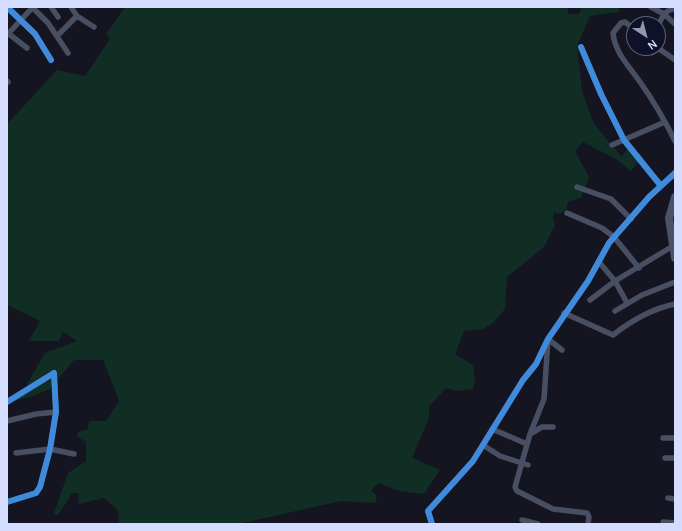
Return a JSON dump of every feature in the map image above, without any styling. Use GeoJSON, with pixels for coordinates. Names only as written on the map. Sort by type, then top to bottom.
{"type":"FeatureCollection","features":[{"type":"Feature","properties":{"kind":"main road"},"geometry":{"type":"LineString","coordinates":[[675,197],[669,218],[675,258]]}},
{"type":"Feature","properties":{"kind":"street"},"geometry":{"type":"LineString","coordinates":[[7,7],[35,34],[51,60]]}},
{"type":"Feature","properties":{"kind":"street"},"geometry":{"type":"LineString","coordinates":[[27,48],[8,34],[32,7],[44,19],[68,53]]}},
{"type":"Feature","properties":{"kind":"street"},"geometry":{"type":"LineString","coordinates":[[51,7],[58,17]]}},
{"type":"Feature","properties":{"kind":"street"},"geometry":{"type":"LineString","coordinates":[[71,7],[77,16],[94,27]]}},
{"type":"Feature","properties":{"kind":"street"},"geometry":{"type":"LineString","coordinates":[[651,7],[664,14],[675,24]]}},
{"type":"Feature","properties":{"kind":"street"},"geometry":{"type":"LineString","coordinates":[[664,14],[670,9],[675,9]]}},
{"type":"Feature","properties":{"kind":"street"},"geometry":{"type":"LineString","coordinates":[[57,36],[77,16]]}},
{"type":"Feature","properties":{"kind":"street"},"geometry":{"type":"LineString","coordinates":[[626,23],[621,23],[613,33],[614,42],[626,64],[640,82],[665,122],[675,141]]}},
{"type":"Feature","properties":{"kind":"street"},"geometry":{"type":"LineString","coordinates":[[581,47],[601,94],[624,140],[661,186]]}},
{"type":"Feature","properties":{"kind":"street"},"geometry":{"type":"LineString","coordinates":[[666,54],[675,60]]}},
{"type":"Feature","properties":{"kind":"street"},"geometry":{"type":"LineString","coordinates":[[612,145],[665,122]]}},
{"type":"Feature","properties":{"kind":"street"},"geometry":{"type":"LineString","coordinates":[[432,524],[428,511],[473,461],[523,380],[536,364],[548,339],[564,313],[588,281],[614,237],[649,197],[675,173]]}},
{"type":"Feature","properties":{"kind":"street"},"geometry":{"type":"LineString","coordinates":[[577,187],[611,199],[631,219]]}},
{"type":"Feature","properties":{"kind":"street"},"geometry":{"type":"LineString","coordinates":[[567,214],[602,228],[614,237],[639,268]]}},
{"type":"Feature","properties":{"kind":"street"},"geometry":{"type":"LineString","coordinates":[[590,300],[615,281],[639,268],[673,246]]}},
{"type":"Feature","properties":{"kind":"street"},"geometry":{"type":"LineString","coordinates":[[599,262],[615,281],[627,303]]}},
{"type":"Feature","properties":{"kind":"street"},"geometry":{"type":"LineString","coordinates":[[615,311],[642,294],[675,282]]}},
{"type":"Feature","properties":{"kind":"street"},"geometry":{"type":"LineString","coordinates":[[564,313],[613,334],[631,320],[661,307],[675,304]]}},
{"type":"Feature","properties":{"kind":"street"},"geometry":{"type":"LineString","coordinates":[[548,339],[562,350]]}},
{"type":"Feature","properties":{"kind":"street"},"geometry":{"type":"LineString","coordinates":[[548,339],[544,399],[530,434],[515,487],[517,491],[553,509],[587,513],[589,517],[588,524]]}},
{"type":"Feature","properties":{"kind":"street"},"geometry":{"type":"LineString","coordinates":[[7,402],[54,373],[56,412],[50,449],[40,487],[36,493],[7,502]]}},
{"type":"Feature","properties":{"kind":"street"},"geometry":{"type":"LineString","coordinates":[[7,421],[36,414],[56,412]]}},
{"type":"Feature","properties":{"kind":"street"},"geometry":{"type":"LineString","coordinates":[[530,434],[542,427],[553,427]]}},
{"type":"Feature","properties":{"kind":"street"},"geometry":{"type":"LineString","coordinates":[[492,430],[527,444]]}},
{"type":"Feature","properties":{"kind":"street"},"geometry":{"type":"LineString","coordinates":[[663,438],[675,438]]}},
{"type":"Feature","properties":{"kind":"street"},"geometry":{"type":"LineString","coordinates":[[483,445],[500,456],[528,465]]}},
{"type":"Feature","properties":{"kind":"street"},"geometry":{"type":"LineString","coordinates":[[16,453],[50,449],[74,454]]}},
{"type":"Feature","properties":{"kind":"street"},"geometry":{"type":"LineString","coordinates":[[665,458],[675,458]]}},
{"type":"Feature","properties":{"kind":"street"},"geometry":{"type":"LineString","coordinates":[[668,498],[675,499]]}},
{"type":"Feature","properties":{"kind":"street"},"geometry":{"type":"LineString","coordinates":[[522,520],[538,524]]}},
{"type":"Feature","properties":{"kind":"street"},"geometry":{"type":"LineString","coordinates":[[663,522],[675,523]]}},
{"type":"Feature","properties":{"kind":"green space"},"geometry":{"type":"Polygon","coordinates":[[[125,7],[568,7],[568,14],[579,14],[582,7],[619,7],[619,12],[590,16],[577,46],[582,91],[594,124],[622,157],[628,147],[640,160],[631,171],[616,159],[583,142],[575,151],[589,177],[581,198],[568,202],[566,210],[560,214],[554,212],[553,217],[555,225],[544,247],[507,277],[505,309],[493,323],[483,329],[464,331],[455,354],[473,365],[475,382],[473,389],[458,391],[446,388],[429,407],[429,418],[412,458],[440,470],[424,494],[399,491],[379,483],[371,490],[377,496],[375,503],[341,501],[238,524],[119,524],[118,510],[104,498],[79,504],[78,493],[71,493],[69,499],[57,516],[54,513],[68,473],[86,461],[86,442],[78,437],[77,433],[87,430],[89,421],[106,421],[119,401],[103,360],[74,360],[50,389],[33,396],[12,401],[31,391],[27,384],[45,353],[77,341],[63,332],[59,341],[29,341],[40,321],[7,305],[7,127],[9,122],[57,70],[85,76],[110,39],[106,34],[125,7]]]}},
{"type":"Feature","properties":{"kind":"cycle path"},"geometry":{"type":"LineString","coordinates":[[7,7],[35,34],[51,60]]}},
{"type":"Feature","properties":{"kind":"cycle path"},"geometry":{"type":"LineString","coordinates":[[581,47],[601,94],[624,140],[661,186]]}},
{"type":"Feature","properties":{"kind":"cycle path"},"geometry":{"type":"LineString","coordinates":[[432,524],[428,511],[473,461],[523,380],[536,364],[548,339],[588,281],[609,243],[649,197],[675,173]]}},
{"type":"Feature","properties":{"kind":"cycle path"},"geometry":{"type":"LineString","coordinates":[[7,402],[54,373],[56,412],[50,449],[40,487],[36,493],[7,502]]}}]}
